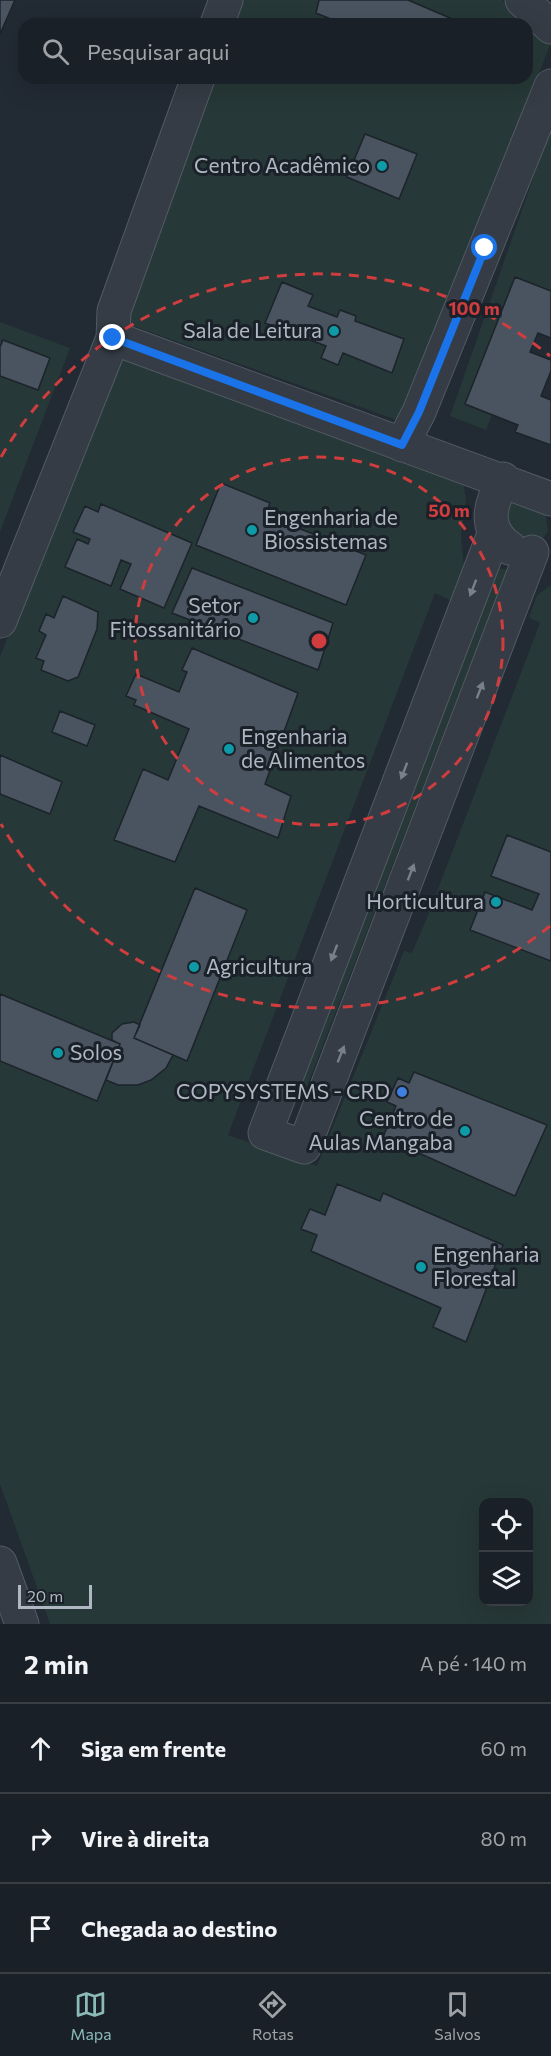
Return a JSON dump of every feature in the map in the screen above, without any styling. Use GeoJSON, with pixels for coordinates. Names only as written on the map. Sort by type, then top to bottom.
{"type":"FeatureCollection","features":[{"type":"Feature","properties":{"kind":"street"},"geometry":{"type":"LineString","coordinates":[[219,18],[226,0]]}},
{"type":"Feature","properties":{"kind":"street"},"geometry":{"type":"LineString","coordinates":[[522,0],[551,27]]}},
{"type":"Feature","properties":{"kind":"street"},"geometry":{"type":"LineString","coordinates":[[0,621],[113,338],[114,311],[196,84]]}},
{"type":"Feature","properties":{"kind":"street"},"geometry":{"type":"LineString","coordinates":[[402,445],[419,412],[551,86]]}},
{"type":"Feature","properties":{"kind":"street"},"geometry":{"type":"LineString","coordinates":[[113,338],[402,445],[502,479],[551,499]]}},
{"type":"Feature","properties":{"kind":"street"},"geometry":{"type":"LineString","coordinates":[[494,534],[510,549],[542,548],[304,1147],[265,1133],[494,534],[490,509],[502,479]]}},
{"type":"Feature","properties":{"kind":"street"},"geometry":{"type":"LineString","coordinates":[[0,1563],[22,1624]]}},
{"type":"Feature","properties":{"kind":"shaded area"},"geometry":{"type":"Polygon","coordinates":[[[242,0],[502,0],[523,18],[235,18],[242,0]]]}},
{"type":"Feature","properties":{"kind":"shaded area"},"geometry":{"type":"Polygon","coordinates":[[[533,27],[551,42],[408,414],[394,419],[122,322],[211,84],[533,84],[533,27]]]}},
{"type":"Feature","properties":{"kind":"shaded area"},"geometry":{"type":"Polygon","coordinates":[[[551,127],[551,291],[515,277],[465,404],[492,415],[486,430],[450,416],[551,127]]]}},
{"type":"Feature","properties":{"kind":"shaded area"},"geometry":{"type":"Polygon","coordinates":[[[0,322],[70,348],[0,532],[0,322]]]}},
{"type":"Feature","properties":{"kind":"shaded area"},"geometry":{"type":"Polygon","coordinates":[[[131,353],[463,480],[466,500],[461,535],[464,568],[456,603],[435,593],[228,1135],[317,1166],[404,951],[412,953],[428,915],[540,623],[529,618],[537,595],[551,585],[551,1624],[50,1624],[0,1484],[0,657],[110,371],[131,353]]]}},
{"type":"Feature","properties":{"kind":"shaded area"},"geometry":{"type":"Polygon","coordinates":[[[516,499],[545,511],[548,531],[543,539],[528,542],[502,531],[503,505],[516,499]]]}},
{"type":"Feature","properties":{"kind":"shaded area"},"geometry":{"type":"Polygon","coordinates":[[[499,568],[507,570],[306,1089],[299,1087],[499,568]]]}},
{"type":"Feature","properties":{"kind":"building"},"geometry":{"type":"Polygon","coordinates":[[[0,0],[15,0],[0,34],[0,0]]]}},
{"type":"Feature","properties":{"kind":"building"},"geometry":{"type":"Polygon","coordinates":[[[319,0],[408,0],[450,18],[328,18],[316,13],[319,0]]]}},
{"type":"Feature","properties":{"kind":"building","name":"Centro Acadêmico"},"geometry":{"type":"Polygon","coordinates":[[[365,134],[417,154],[399,199],[347,177],[365,134]]]}},
{"type":"Feature","properties":{"kind":"building"},"geometry":{"type":"Polygon","coordinates":[[[515,277],[551,291],[551,338],[538,333],[530,352],[551,360],[551,371],[541,396],[551,400],[551,445],[515,432],[518,425],[465,404],[515,277]]]}},
{"type":"Feature","properties":{"kind":"building","name":"Sala de Leitura"},"geometry":{"type":"Polygon","coordinates":[[[282,282],[313,295],[308,306],[337,317],[340,310],[356,316],[355,321],[404,339],[392,373],[343,353],[338,365],[321,358],[326,346],[265,323],[282,282]]]}},
{"type":"Feature","properties":{"kind":"building"},"geometry":{"type":"Polygon","coordinates":[[[3,340],[50,358],[38,390],[0,376],[0,347],[3,340]]]}},
{"type":"Feature","properties":{"kind":"building","name":"Engenharia de Biossistemas"},"geometry":{"type":"Polygon","coordinates":[[[221,483],[270,503],[265,515],[366,555],[346,605],[196,545],[221,483]]]}},
{"type":"Feature","properties":{"kind":"building"},"geometry":{"type":"Polygon","coordinates":[[[101,504],[192,543],[164,608],[120,589],[131,564],[121,560],[111,586],[65,567],[77,539],[88,544],[90,539],[73,532],[85,506],[98,512],[101,504]]]}},
{"type":"Feature","properties":{"kind":"building","name":"Setor Fitossanitário"},"geometry":{"type":"Polygon","coordinates":[[[192,568],[333,623],[318,670],[172,613],[192,568]]]}},
{"type":"Feature","properties":{"kind":"building"},"geometry":{"type":"Polygon","coordinates":[[[63,596],[98,612],[97,629],[78,677],[68,681],[41,670],[44,661],[36,658],[46,635],[39,631],[46,614],[54,618],[63,596]]]}},
{"type":"Feature","properties":{"kind":"building","name":"Engenharia de Alimentos"},"geometry":{"type":"Polygon","coordinates":[[[192,648],[298,693],[265,784],[291,796],[278,838],[199,806],[175,862],[114,840],[143,769],[168,780],[189,729],[134,705],[136,700],[126,696],[136,674],[179,692],[187,672],[182,670],[192,648]]]}},
{"type":"Feature","properties":{"kind":"building"},"geometry":{"type":"Polygon","coordinates":[[[60,711],[95,725],[87,746],[52,732],[60,711]]]}},
{"type":"Feature","properties":{"kind":"building"},"geometry":{"type":"Polygon","coordinates":[[[0,755],[62,782],[50,814],[0,794],[0,755]]]}},
{"type":"Feature","properties":{"kind":"building","name":"Horticultura"},"geometry":{"type":"Polygon","coordinates":[[[507,835],[551,852],[551,961],[470,930],[485,892],[532,910],[539,894],[491,876],[507,835]]]}},
{"type":"Feature","properties":{"kind":"building","name":"Agricultura"},"geometry":{"type":"Polygon","coordinates":[[[195,888],[247,910],[187,1061],[134,1038],[195,888]]]}},
{"type":"Feature","properties":{"kind":"building","name":"Solos"},"geometry":{"type":"Polygon","coordinates":[[[0,994],[120,1044],[97,1101],[0,1061],[0,994]]]}},
{"type":"Feature","properties":{"kind":"building"},"geometry":{"type":"Polygon","coordinates":[[[134,1022],[140,1025],[134,1038],[173,1055],[166,1068],[151,1080],[138,1085],[118,1085],[106,1080],[120,1044],[112,1040],[112,1033],[122,1024],[134,1022]]]}},
{"type":"Feature","properties":{"kind":"building","name":"Centro de Aulas Mangaba"},"geometry":{"type":"Polygon","coordinates":[[[414,1072],[547,1125],[515,1196],[383,1137],[396,1106],[387,1102],[398,1078],[409,1083],[414,1072]]]}},
{"type":"Feature","properties":{"kind":"building","name":"Engenharia Florestal"},"geometry":{"type":"Polygon","coordinates":[[[337,1184],[380,1201],[383,1193],[503,1245],[466,1342],[433,1327],[441,1308],[311,1251],[317,1235],[301,1229],[310,1209],[325,1215],[337,1184]]]}},
{"type":"Feature","properties":{"kind":"place","name":"Centro Acadêmico"},"geometry":{"type":"Point","coordinates":[382,166]}},
{"type":"Feature","properties":{"kind":"place","name":"Sala de Leitura"},"geometry":{"type":"Point","coordinates":[334,331]}},
{"type":"Feature","properties":{"kind":"place","name":"Engenharia de Biossistemas"},"geometry":{"type":"Point","coordinates":[252,530]}},
{"type":"Feature","properties":{"kind":"place","name":"Setor Fitossanitário"},"geometry":{"type":"Point","coordinates":[253,618]}},
{"type":"Feature","properties":{"kind":"place","name":"Engenharia de Alimentos"},"geometry":{"type":"Point","coordinates":[229,749]}},
{"type":"Feature","properties":{"kind":"place","name":"Horticultura"},"geometry":{"type":"Point","coordinates":[496,902]}},
{"type":"Feature","properties":{"kind":"place","name":"Agricultura"},"geometry":{"type":"Point","coordinates":[194,967]}},
{"type":"Feature","properties":{"kind":"place","name":"Solos"},"geometry":{"type":"Point","coordinates":[58,1053]}},
{"type":"Feature","properties":{"kind":"place","name":"COPYSYSTEMS - CRD"},"geometry":{"type":"Point","coordinates":[402,1092]}},
{"type":"Feature","properties":{"kind":"place","name":"Centro de Aulas Mangaba"},"geometry":{"type":"Point","coordinates":[465,1131]}},
{"type":"Feature","properties":{"kind":"place","name":"Engenharia Florestal"},"geometry":{"type":"Point","coordinates":[421,1267]}},
{"type":"Feature","properties":{"kind":"route"},"geometry":{"type":"LineString","coordinates":[[113,338],[402,445],[419,412],[485,248]]}}]}
